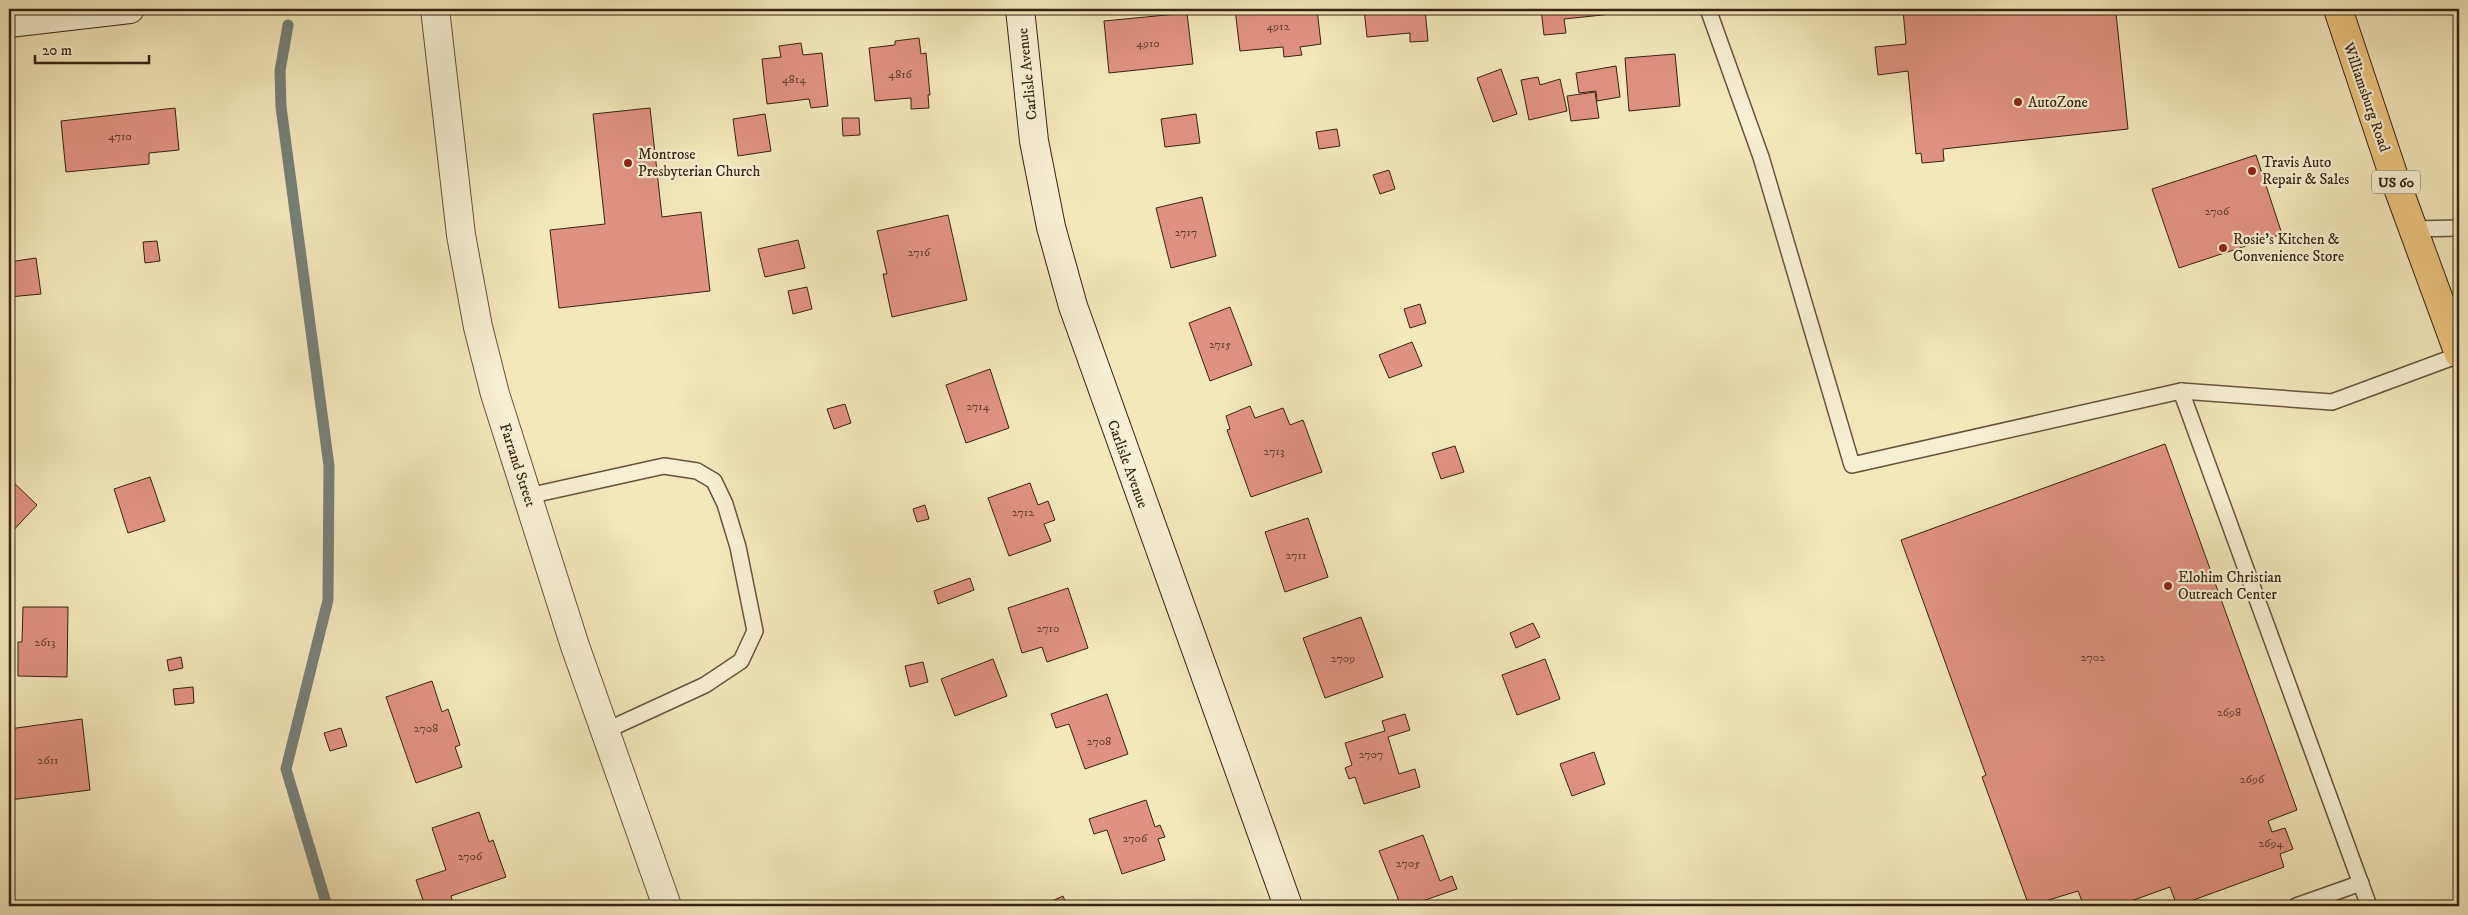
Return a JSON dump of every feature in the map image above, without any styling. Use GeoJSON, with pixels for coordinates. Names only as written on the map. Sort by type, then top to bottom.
{"type":"FeatureCollection","features":[{"type":"Feature","properties":{"kind":"main road","name":"Williamsburg Road"},"geometry":{"type":"LineString","coordinates":[[2338,9],[2413,229],[2459,354]]}},
{"type":"Feature","properties":{"kind":"street"},"geometry":{"type":"LineString","coordinates":[[9,22],[130,9]]}},
{"type":"Feature","properties":{"kind":"street","name":"Farrand Street"},"geometry":{"type":"LineString","coordinates":[[435,9],[461,235],[478,328],[495,394],[605,731],[667,906]]}},
{"type":"Feature","properties":{"kind":"street","name":"Carlisle Avenue"},"geometry":{"type":"LineString","coordinates":[[1020,9],[1034,141],[1052,227],[1073,306],[1288,906]]}},
{"type":"Feature","properties":{"kind":"lane"},"geometry":{"type":"LineString","coordinates":[[1708,9],[1761,157],[1852,465],[2181,391],[2332,402],[2459,354]]}},
{"type":"Feature","properties":{"kind":"lane"},"geometry":{"type":"LineString","coordinates":[[2413,229],[2459,228]]}},
{"type":"Feature","properties":{"kind":"lane"},"geometry":{"type":"LineString","coordinates":[[2181,391],[2369,906]]}},
{"type":"Feature","properties":{"kind":"lane"},"geometry":{"type":"LineString","coordinates":[[528,496],[664,466],[697,471],[714,481],[725,504],[738,547],[755,631],[741,661],[705,685],[605,731]]}},
{"type":"Feature","properties":{"kind":"lane"},"geometry":{"type":"LineString","coordinates":[[2296,906],[2361,883]]}},
{"type":"Feature","properties":{"kind":"building"},"geometry":{"type":"Polygon","coordinates":[[[1235,9],[1317,9],[1321,44],[1300,47],[1302,55],[1284,57],[1283,47],[1240,51],[1235,9]]]}},
{"type":"Feature","properties":{"kind":"building"},"geometry":{"type":"Polygon","coordinates":[[[1364,9],[1425,9],[1428,41],[1410,42],[1410,33],[1367,37],[1364,9]]]}},
{"type":"Feature","properties":{"kind":"building"},"geometry":{"type":"Polygon","coordinates":[[[1541,9],[1611,9],[1612,14],[1564,19],[1566,33],[1544,35],[1541,9]]]}},
{"type":"Feature","properties":{"kind":"building","name":"AutoZone"},"geometry":{"type":"Polygon","coordinates":[[[2127,9],[2127,12],[2116,13],[2128,129],[1943,149],[1944,161],[1922,163],[1921,153],[1916,154],[1908,71],[1878,75],[1875,47],[1906,44],[1903,10],[2127,9]]]}},
{"type":"Feature","properties":{"kind":"building"},"geometry":{"type":"Polygon","coordinates":[[[1187,13],[1193,64],[1109,73],[1104,21],[1187,13]]]}},
{"type":"Feature","properties":{"kind":"building"},"geometry":{"type":"Polygon","coordinates":[[[919,38],[921,54],[926,53],[930,95],[928,95],[929,108],[911,109],[911,98],[875,101],[869,48],[895,45],[895,41],[919,38]]]}},
{"type":"Feature","properties":{"kind":"building"},"geometry":{"type":"Polygon","coordinates":[[[801,43],[803,55],[822,53],[828,106],[811,108],[809,99],[767,104],[762,59],[781,57],[779,46],[801,43]]]}},
{"type":"Feature","properties":{"kind":"building"},"geometry":{"type":"Polygon","coordinates":[[[1675,54],[1680,106],[1629,111],[1625,58],[1675,54]]]}},
{"type":"Feature","properties":{"kind":"building"},"geometry":{"type":"Polygon","coordinates":[[[1616,66],[1620,97],[1597,101],[1596,91],[1579,93],[1576,73],[1616,66]]]}},
{"type":"Feature","properties":{"kind":"building"},"geometry":{"type":"Polygon","coordinates":[[[1501,69],[1517,114],[1493,122],[1477,78],[1501,69]]]}},
{"type":"Feature","properties":{"kind":"building"},"geometry":{"type":"Polygon","coordinates":[[[1538,77],[1540,85],[1560,79],[1567,111],[1529,120],[1521,80],[1538,77]]]}},
{"type":"Feature","properties":{"kind":"building"},"geometry":{"type":"Polygon","coordinates":[[[1595,92],[1599,118],[1571,121],[1567,96],[1595,92]]]}},
{"type":"Feature","properties":{"kind":"building"},"geometry":{"type":"Polygon","coordinates":[[[175,108],[179,150],[149,153],[149,164],[66,172],[61,121],[175,108]]]}},
{"type":"Feature","properties":{"kind":"building","name":"Montrose Presbyterian Church"},"geometry":{"type":"Polygon","coordinates":[[[650,108],[662,217],[701,212],[710,291],[559,308],[550,230],[605,224],[593,114],[650,108]]]}},
{"type":"Feature","properties":{"kind":"building"},"geometry":{"type":"Polygon","coordinates":[[[765,114],[771,151],[738,156],[733,119],[765,114]]]}},
{"type":"Feature","properties":{"kind":"building"},"geometry":{"type":"Polygon","coordinates":[[[1196,114],[1200,143],[1165,147],[1161,119],[1196,114]]]}},
{"type":"Feature","properties":{"kind":"building"},"geometry":{"type":"Polygon","coordinates":[[[842,118],[859,118],[860,135],[843,136],[842,118]]]}},
{"type":"Feature","properties":{"kind":"building"},"geometry":{"type":"Polygon","coordinates":[[[1337,129],[1340,146],[1319,149],[1316,132],[1337,129]]]}},
{"type":"Feature","properties":{"kind":"building"},"geometry":{"type":"Polygon","coordinates":[[[2256,155],[2282,234],[2179,268],[2152,189],[2256,155]]]}},
{"type":"Feature","properties":{"kind":"building"},"geometry":{"type":"Polygon","coordinates":[[[1389,170],[1395,189],[1380,194],[1373,175],[1389,170]]]}},
{"type":"Feature","properties":{"kind":"building"},"geometry":{"type":"Polygon","coordinates":[[[1202,197],[1216,256],[1171,268],[1156,208],[1202,197]]]}},
{"type":"Feature","properties":{"kind":"building"},"geometry":{"type":"Polygon","coordinates":[[[948,215],[967,300],[892,317],[883,274],[887,274],[877,231],[948,215]]]}},
{"type":"Feature","properties":{"kind":"building"},"geometry":{"type":"Polygon","coordinates":[[[798,240],[805,268],[765,277],[758,249],[798,240]]]}},
{"type":"Feature","properties":{"kind":"building"},"geometry":{"type":"Polygon","coordinates":[[[157,241],[160,261],[145,263],[143,242],[157,241]]]}},
{"type":"Feature","properties":{"kind":"building"},"geometry":{"type":"Polygon","coordinates":[[[36,258],[41,294],[9,297],[9,262],[36,258]]]}},
{"type":"Feature","properties":{"kind":"building"},"geometry":{"type":"Polygon","coordinates":[[[807,287],[812,309],[793,314],[788,291],[807,287]]]}},
{"type":"Feature","properties":{"kind":"building"},"geometry":{"type":"Polygon","coordinates":[[[1420,304],[1426,323],[1410,328],[1404,309],[1420,304]]]}},
{"type":"Feature","properties":{"kind":"building"},"geometry":{"type":"Polygon","coordinates":[[[1230,307],[1252,365],[1210,381],[1189,323],[1230,307]]]}},
{"type":"Feature","properties":{"kind":"building"},"geometry":{"type":"Polygon","coordinates":[[[1412,342],[1422,366],[1389,378],[1379,355],[1412,342]]]}},
{"type":"Feature","properties":{"kind":"building"},"geometry":{"type":"Polygon","coordinates":[[[990,369],[1009,428],[966,443],[946,385],[990,369]]]}},
{"type":"Feature","properties":{"kind":"building"},"geometry":{"type":"Polygon","coordinates":[[[845,404],[851,423],[834,429],[827,409],[845,404]]]}},
{"type":"Feature","properties":{"kind":"building"},"geometry":{"type":"Polygon","coordinates":[[[1250,406],[1255,418],[1283,408],[1290,425],[1303,420],[1322,472],[1251,497],[1227,430],[1230,429],[1226,416],[1250,406]]]}},
{"type":"Feature","properties":{"kind":"building"},"geometry":{"type":"Polygon","coordinates":[[[2165,444],[2297,810],[2268,821],[2272,832],[2285,828],[2293,849],[2280,854],[2284,867],[2177,906],[2170,887],[2117,906],[2084,906],[2078,891],[2029,906],[1982,777],[1986,775],[1901,540],[2165,444]]]}},
{"type":"Feature","properties":{"kind":"building"},"geometry":{"type":"Polygon","coordinates":[[[1455,446],[1464,472],[1441,479],[1432,453],[1455,446]]]}},
{"type":"Feature","properties":{"kind":"building"},"geometry":{"type":"Polygon","coordinates":[[[150,477],[165,521],[128,533],[114,489],[150,477]]]}},
{"type":"Feature","properties":{"kind":"building"},"geometry":{"type":"Polygon","coordinates":[[[9,478],[37,505],[9,535],[9,478]]]}},
{"type":"Feature","properties":{"kind":"building"},"geometry":{"type":"Polygon","coordinates":[[[1030,483],[1038,505],[1048,501],[1055,520],[1044,524],[1051,541],[1009,556],[988,498],[1030,483]]]}},
{"type":"Feature","properties":{"kind":"building"},"geometry":{"type":"Polygon","coordinates":[[[925,505],[929,519],[917,522],[913,509],[925,505]]]}},
{"type":"Feature","properties":{"kind":"building"},"geometry":{"type":"Polygon","coordinates":[[[1308,518],[1328,577],[1285,592],[1265,532],[1308,518]]]}},
{"type":"Feature","properties":{"kind":"building"},"geometry":{"type":"Polygon","coordinates":[[[970,578],[974,590],[938,604],[934,591],[970,578]]]}},
{"type":"Feature","properties":{"kind":"building"},"geometry":{"type":"Polygon","coordinates":[[[1068,588],[1088,648],[1047,662],[1042,647],[1022,653],[1008,608],[1068,588]]]}},
{"type":"Feature","properties":{"kind":"building"},"geometry":{"type":"Polygon","coordinates":[[[23,607],[68,607],[67,677],[18,676],[18,642],[22,642],[23,607]]]}},
{"type":"Feature","properties":{"kind":"building"},"geometry":{"type":"Polygon","coordinates":[[[1361,617],[1383,677],[1325,698],[1303,638],[1361,617]]]}},
{"type":"Feature","properties":{"kind":"building"},"geometry":{"type":"Polygon","coordinates":[[[1533,623],[1540,637],[1516,648],[1510,633],[1533,623]]]}},
{"type":"Feature","properties":{"kind":"building"},"geometry":{"type":"Polygon","coordinates":[[[181,657],[183,668],[169,671],[167,660],[181,657]]]}},
{"type":"Feature","properties":{"kind":"building"},"geometry":{"type":"Polygon","coordinates":[[[993,659],[1007,696],[955,716],[941,679],[993,659]]]}},
{"type":"Feature","properties":{"kind":"building"},"geometry":{"type":"Polygon","coordinates":[[[1545,659],[1560,699],[1517,715],[1502,675],[1545,659]]]}},
{"type":"Feature","properties":{"kind":"building"},"geometry":{"type":"Polygon","coordinates":[[[923,662],[928,682],[910,687],[905,666],[923,662]]]}},
{"type":"Feature","properties":{"kind":"building"},"geometry":{"type":"Polygon","coordinates":[[[432,681],[442,712],[448,709],[460,745],[455,747],[462,767],[416,783],[386,697],[432,681]]]}},
{"type":"Feature","properties":{"kind":"building"},"geometry":{"type":"Polygon","coordinates":[[[193,687],[194,703],[175,705],[173,689],[193,687]]]}},
{"type":"Feature","properties":{"kind":"building"},"geometry":{"type":"Polygon","coordinates":[[[1107,694],[1128,754],[1085,769],[1069,724],[1056,728],[1051,714],[1107,694]]]}},
{"type":"Feature","properties":{"kind":"building"},"geometry":{"type":"Polygon","coordinates":[[[1405,714],[1410,730],[1388,737],[1399,774],[1415,769],[1420,787],[1364,804],[1355,777],[1349,779],[1345,768],[1352,765],[1345,743],[1385,731],[1382,721],[1405,714]]]}},
{"type":"Feature","properties":{"kind":"building"},"geometry":{"type":"Polygon","coordinates":[[[82,719],[90,790],[9,800],[9,729],[82,719]]]}},
{"type":"Feature","properties":{"kind":"building"},"geometry":{"type":"Polygon","coordinates":[[[341,728],[347,746],[330,751],[324,733],[341,728]]]}},
{"type":"Feature","properties":{"kind":"building"},"geometry":{"type":"Polygon","coordinates":[[[1594,752],[1605,784],[1572,796],[1560,764],[1594,752]]]}},
{"type":"Feature","properties":{"kind":"building"},"geometry":{"type":"Polygon","coordinates":[[[1146,800],[1155,827],[1160,825],[1165,837],[1158,839],[1165,860],[1122,874],[1107,830],[1094,834],[1089,819],[1146,800]]]}},
{"type":"Feature","properties":{"kind":"building"},"geometry":{"type":"Polygon","coordinates":[[[479,812],[489,842],[493,840],[506,877],[451,896],[454,906],[425,906],[416,880],[446,870],[432,828],[479,812]]]}},
{"type":"Feature","properties":{"kind":"building"},"geometry":{"type":"Polygon","coordinates":[[[1423,835],[1440,881],[1452,876],[1457,889],[1408,906],[1401,906],[1379,851],[1423,835]]]}},
{"type":"Feature","properties":{"kind":"building"},"geometry":{"type":"Polygon","coordinates":[[[1063,896],[1067,906],[1043,906],[1043,905],[1063,896]]]}},
{"type":"Feature","properties":{"kind":"waterway"},"geometry":{"type":"LineString","coordinates":[[288,25],[280,71],[281,107],[329,466],[328,600],[286,769],[327,906]]}},
{"type":"Feature","properties":{"kind":"place","name":"AutoZone"},"geometry":{"type":"Point","coordinates":[2018,102]}},
{"type":"Feature","properties":{"kind":"place","name":"Montrose Presbyterian Church"},"geometry":{"type":"Point","coordinates":[628,163]}},
{"type":"Feature","properties":{"kind":"place","name":"Travis Auto Repair & Sales"},"geometry":{"type":"Point","coordinates":[2252,171]}},
{"type":"Feature","properties":{"kind":"place","name":"Rosie's Kitchen & Convenience Store"},"geometry":{"type":"Point","coordinates":[2223,248]}},
{"type":"Feature","properties":{"kind":"place","name":"Elohim Christian Outreach Center"},"geometry":{"type":"Point","coordinates":[2168,586]}}]}
